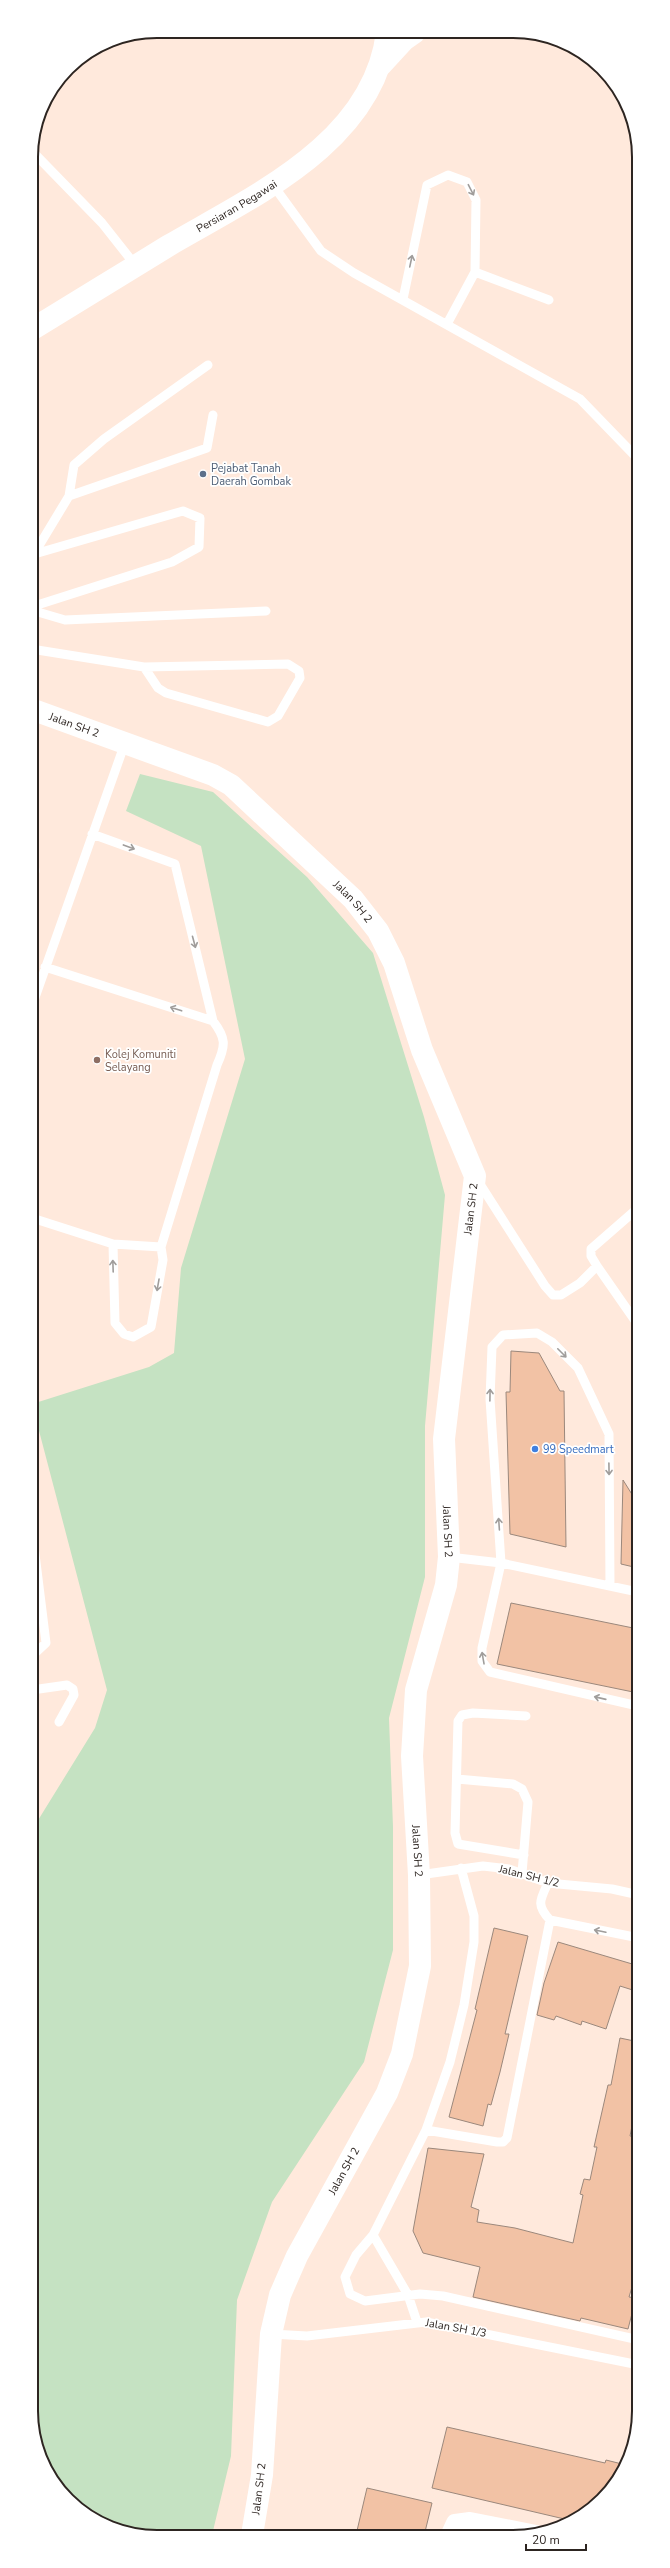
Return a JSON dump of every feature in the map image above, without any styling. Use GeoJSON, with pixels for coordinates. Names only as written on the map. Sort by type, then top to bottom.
{"type":"FeatureCollection","features":[{"type":"Feature","properties":{"kind":"street","name":"Persiaran Pegawai"},"geometry":{"type":"LineString","coordinates":[[38,326],[273,185],[318,152],[345,124],[364,98],[381,66],[386,38]]}},
{"type":"Feature","properties":{"kind":"street"},"geometry":{"type":"LineString","coordinates":[[381,66],[407,38]]}},
{"type":"Feature","properties":{"kind":"street","name":"Jalan SH 2"},"geometry":{"type":"LineString","coordinates":[[38,711],[212,775],[231,785],[353,899],[378,931],[394,963],[422,1050],[475,1176],[444,1439],[449,1557],[446,1585],[416,1690],[412,1756],[419,1875],[420,1966],[402,2054],[387,2093],[297,2256],[280,2295],[271,2334],[262,2475],[253,2530]]}},
{"type":"Feature","properties":{"kind":"street"},"geometry":{"type":"LineString","coordinates":[[452,2530],[455,2523],[470,2521],[515,2530]]}},
{"type":"Feature","properties":{"kind":"lane"},"geometry":{"type":"LineString","coordinates":[[38,157],[102,223],[136,266]]}},
{"type":"Feature","properties":{"kind":"lane"},"geometry":{"type":"LineString","coordinates":[[403,299],[427,185],[448,175],[467,182],[476,200],[474,272],[447,324]]}},
{"type":"Feature","properties":{"kind":"lane"},"geometry":{"type":"LineString","coordinates":[[273,185],[321,251],[354,273],[580,399],[632,453]]}},
{"type":"Feature","properties":{"kind":"lane"},"geometry":{"type":"LineString","coordinates":[[474,272],[549,300]]}},
{"type":"Feature","properties":{"kind":"lane"},"geometry":{"type":"LineString","coordinates":[[38,547],[69,496],[74,465],[104,439],[208,365]]}},
{"type":"Feature","properties":{"kind":"lane"},"geometry":{"type":"LineString","coordinates":[[69,496],[207,448],[213,415]]}},
{"type":"Feature","properties":{"kind":"lane"},"geometry":{"type":"LineString","coordinates":[[38,554],[184,511],[200,518],[199,547],[172,562],[38,606]]}},
{"type":"Feature","properties":{"kind":"lane"},"geometry":{"type":"LineString","coordinates":[[38,610],[65,620],[266,611]]}},
{"type":"Feature","properties":{"kind":"lane"},"geometry":{"type":"LineString","coordinates":[[38,650],[144,667],[288,664],[299,671],[300,678],[278,716],[268,722],[166,693],[158,688],[144,667]]}},
{"type":"Feature","properties":{"kind":"lane"},"geometry":{"type":"LineString","coordinates":[[38,988],[125,743]]}},
{"type":"Feature","properties":{"kind":"lane"},"geometry":{"type":"LineString","coordinates":[[92,834],[175,864],[213,1021],[223,1034],[224,1050],[161,1247],[163,1260],[151,1327],[133,1337],[124,1334],[115,1323],[112,1244]]}},
{"type":"Feature","properties":{"kind":"lane"},"geometry":{"type":"LineString","coordinates":[[45,967],[213,1021]]}},
{"type":"Feature","properties":{"kind":"lane"},"geometry":{"type":"LineString","coordinates":[[475,1176],[545,1286],[553,1294],[561,1295],[580,1283],[597,1266]]}},
{"type":"Feature","properties":{"kind":"lane"},"geometry":{"type":"LineString","coordinates":[[632,1213],[591,1249],[591,1256],[597,1266],[632,1316]]}},
{"type":"Feature","properties":{"kind":"lane"},"geometry":{"type":"LineString","coordinates":[[38,1220],[112,1244],[161,1247]]}},
{"type":"Feature","properties":{"kind":"lane"},"geometry":{"type":"LineString","coordinates":[[610,1586],[609,1434],[578,1368],[552,1342],[536,1333],[503,1335],[492,1347],[490,1399],[502,1563],[482,1648],[482,1661],[490,1672],[632,1705]]}},
{"type":"Feature","properties":{"kind":"lane"},"geometry":{"type":"LineString","coordinates":[[449,1557],[502,1563],[632,1591]]}},
{"type":"Feature","properties":{"kind":"lane"},"geometry":{"type":"LineString","coordinates":[[38,1578],[46,1643],[38,1650]]}},
{"type":"Feature","properties":{"kind":"lane"},"geometry":{"type":"LineString","coordinates":[[38,1689],[67,1685],[73,1689],[74,1695],[58,1722]]}},
{"type":"Feature","properties":{"kind":"lane"},"geometry":{"type":"LineString","coordinates":[[524,1855],[458,1844],[455,1833],[458,1721],[462,1715],[473,1713],[526,1716]]}},
{"type":"Feature","properties":{"kind":"lane"},"geometry":{"type":"LineString","coordinates":[[457,1779],[513,1784],[522,1789],[528,1802],[522,1873]]}},
{"type":"Feature","properties":{"kind":"lane","name":"Jalan SH 1/2"},"geometry":{"type":"LineString","coordinates":[[419,1875],[483,1866],[509,1869],[548,1883],[612,1889],[632,1894]]}},
{"type":"Feature","properties":{"kind":"lane"},"geometry":{"type":"LineString","coordinates":[[461,1868],[474,1916],[474,1942],[464,2005],[450,2062],[426,2130],[373,2235],[356,2255],[345,2277],[350,2294],[365,2301],[408,2295],[443,2296],[632,2338]]}},
{"type":"Feature","properties":{"kind":"lane"},"geometry":{"type":"LineString","coordinates":[[548,1883],[540,1901],[542,1911],[550,1920],[632,1937]]}},
{"type":"Feature","properties":{"kind":"lane"},"geometry":{"type":"LineString","coordinates":[[426,2130],[498,2142],[504,2142],[507,2138],[550,1920]]}},
{"type":"Feature","properties":{"kind":"lane"},"geometry":{"type":"LineString","coordinates":[[373,2235],[408,2295],[417,2322]]}},
{"type":"Feature","properties":{"kind":"lane","name":"Jalan SH 1/3"},"geometry":{"type":"LineString","coordinates":[[271,2334],[307,2336],[426,2322],[632,2364]]}},
{"type":"Feature","properties":{"kind":"green space"},"geometry":{"type":"Polygon","coordinates":[[[140,774],[213,792],[307,877],[373,953],[424,1117],[445,1195],[425,1426],[425,1577],[389,1718],[393,1827],[393,1950],[364,2062],[272,2202],[237,2300],[231,2456],[213,2530],[149,2530],[134,2528],[111,2521],[97,2514],[78,2501],[67,2490],[54,2471],[42,2442],[38,2411],[38,1820],[95,1728],[107,1690],[38,1427],[38,1402],[149,1367],[174,1353],[181,1268],[245,1059],[201,846],[126,811],[140,774]]]}},
{"type":"Feature","properties":{"kind":"building"},"geometry":{"type":"Polygon","coordinates":[[[511,1351],[539,1353],[560,1391],[564,1391],[566,1547],[510,1534],[506,1392],[510,1392],[511,1351]]]}},
{"type":"Feature","properties":{"kind":"building"},"geometry":{"type":"Polygon","coordinates":[[[623,1480],[632,1494],[632,1567],[621,1564],[623,1480]]]}},
{"type":"Feature","properties":{"kind":"building"},"geometry":{"type":"Polygon","coordinates":[[[511,1603],[632,1628],[632,1692],[497,1664],[511,1603]]]}},
{"type":"Feature","properties":{"kind":"building"},"geometry":{"type":"Polygon","coordinates":[[[494,1928],[528,1936],[505,2034],[509,2034],[500,2072],[491,2105],[488,2104],[483,2126],[449,2117],[477,2010],[475,2009],[494,1928]]]}},
{"type":"Feature","properties":{"kind":"building"},"geometry":{"type":"Polygon","coordinates":[[[558,1942],[632,1964],[632,1990],[620,1986],[606,2029],[582,2021],[581,2025],[556,2016],[554,2020],[537,2015],[544,1983],[558,1942]]]}},
{"type":"Feature","properties":{"kind":"building"},"geometry":{"type":"Polygon","coordinates":[[[620,2038],[632,2041],[632,2126],[630,2136],[632,2136],[632,2287],[629,2297],[632,2297],[632,2314],[628,2329],[581,2318],[580,2321],[473,2297],[480,2267],[423,2253],[413,2231],[428,2148],[484,2154],[471,2207],[479,2210],[477,2222],[515,2228],[573,2243],[583,2195],[580,2194],[584,2179],[590,2180],[597,2147],[594,2147],[608,2085],[611,2085],[620,2038]]]}},
{"type":"Feature","properties":{"kind":"building"},"geometry":{"type":"Polygon","coordinates":[[[447,2427],[605,2463],[606,2460],[620,2463],[603,2490],[592,2501],[564,2519],[432,2488],[447,2427]]]}},
{"type":"Feature","properties":{"kind":"building"},"geometry":{"type":"Polygon","coordinates":[[[367,2488],[432,2503],[425,2530],[357,2530],[367,2488]]]}},
{"type":"Feature","properties":{"kind":"place","name":"Pejabat Tanah Daerah Gombak"},"geometry":{"type":"Point","coordinates":[203,474]}},
{"type":"Feature","properties":{"kind":"place","name":"Kolej Komuniti Selayang"},"geometry":{"type":"Point","coordinates":[97,1060]}},
{"type":"Feature","properties":{"kind":"place","name":"99 Speedmart"},"geometry":{"type":"Point","coordinates":[535,1449]}}]}
